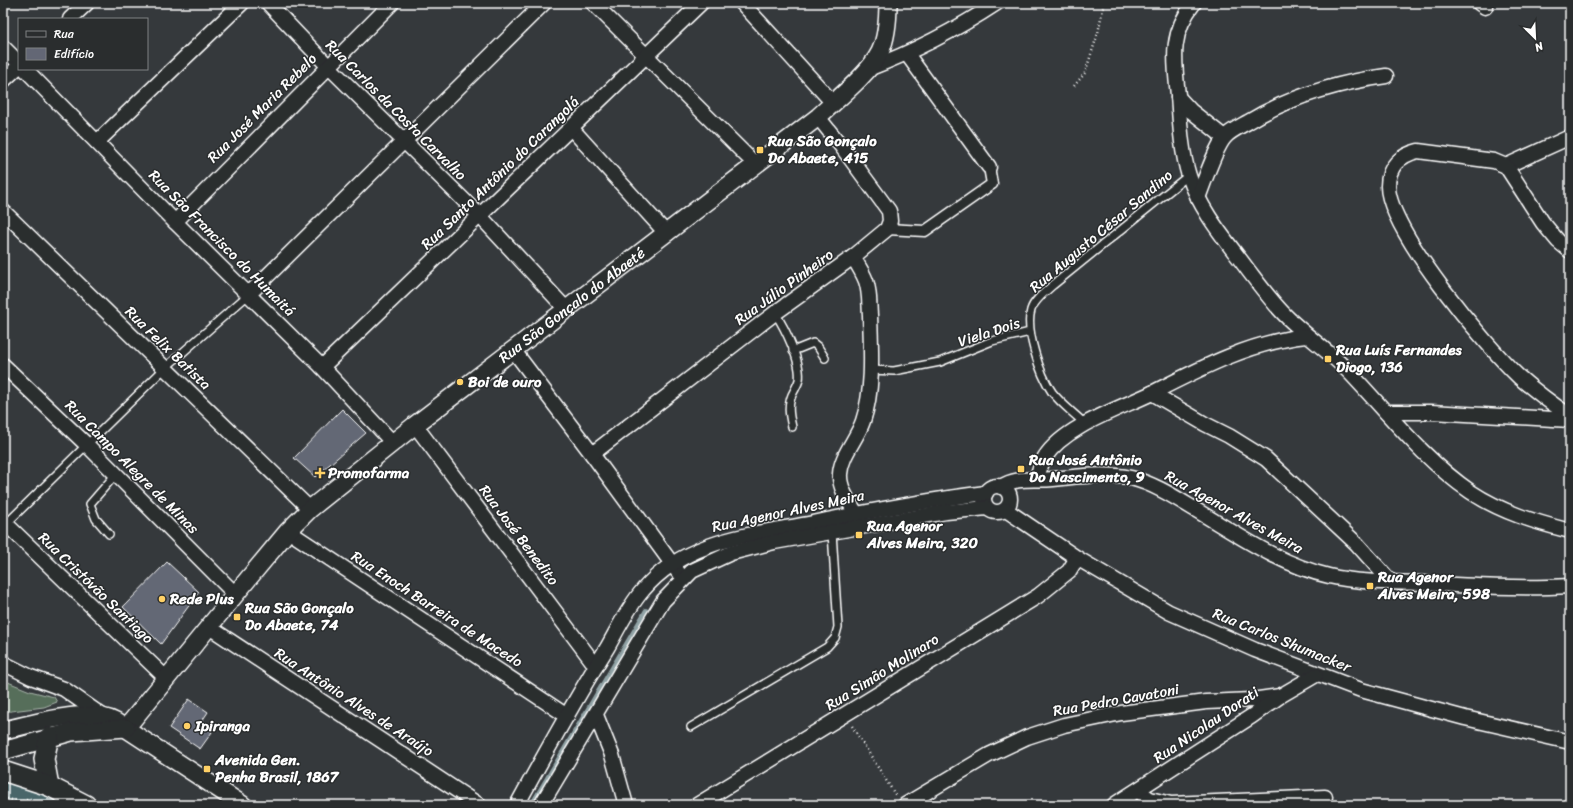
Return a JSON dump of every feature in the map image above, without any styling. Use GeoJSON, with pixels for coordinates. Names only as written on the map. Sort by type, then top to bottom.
{"type":"FeatureCollection","features":[{"type":"Feature","properties":{"kind":"main road"},"geometry":{"type":"LineString","coordinates":[[49,737],[44,759],[50,786]]}},
{"type":"Feature","properties":{"kind":"main road"},"geometry":{"type":"LineString","coordinates":[[3,771],[50,786],[86,805]]}},
{"type":"Feature","properties":{"kind":"street"},"geometry":{"type":"LineString","coordinates":[[71,18],[87,3]]}},
{"type":"Feature","properties":{"kind":"street"},"geometry":{"type":"LineString","coordinates":[[97,142],[242,3]]}},
{"type":"Feature","properties":{"kind":"street","name":"Rua Carlos da Costa Carvalho"},"geometry":{"type":"LineString","coordinates":[[268,3],[328,66],[480,216],[567,310]]}},
{"type":"Feature","properties":{"kind":"street","name":"Rua José Maria Rebelo"},"geometry":{"type":"LineString","coordinates":[[175,222],[392,3]]}},
{"type":"Feature","properties":{"kind":"street"},"geometry":{"type":"LineString","coordinates":[[248,295],[544,3]]}},
{"type":"Feature","properties":{"kind":"street"},"geometry":{"type":"LineString","coordinates":[[593,3],[756,165]]}},
{"type":"Feature","properties":{"kind":"street","name":"Rua Santo Antônio do Carangolá"},"geometry":{"type":"LineString","coordinates":[[322,368],[701,3]]}},
{"type":"Feature","properties":{"kind":"street"},"geometry":{"type":"LineString","coordinates":[[742,3],[833,103]]}},
{"type":"Feature","properties":{"kind":"street","name":"Rua São Gonçalo do Abaeté"},"geometry":{"type":"LineString","coordinates":[[126,728],[235,594],[288,532],[310,509],[393,442],[818,118],[868,69],[880,53],[887,27],[888,3]]}},
{"type":"Feature","properties":{"kind":"street"},"geometry":{"type":"LineString","coordinates":[[868,69],[907,54],[980,15],[997,3]]}},
{"type":"Feature","properties":{"kind":"street"},"geometry":{"type":"LineString","coordinates":[[1194,3],[1185,13],[1177,31],[1174,51],[1183,150],[1189,175],[1198,198],[1218,231],[1287,318],[1306,336],[1351,373],[1386,412],[1444,470],[1472,493],[1530,521],[1570,531]]}},
{"type":"Feature","properties":{"kind":"street"},"geometry":{"type":"LineString","coordinates":[[3,47],[18,61]]}},
{"type":"Feature","properties":{"kind":"street"},"geometry":{"type":"LineString","coordinates":[[818,118],[842,147],[889,211],[890,221],[887,229],[925,231],[992,184],[989,167],[907,54]]}},
{"type":"Feature","properties":{"kind":"street"},"geometry":{"type":"LineString","coordinates":[[3,81],[18,67]]}},
{"type":"Feature","properties":{"kind":"street","name":"Rua São Francisco do Humaitá"},"geometry":{"type":"LineString","coordinates":[[26,70],[175,222],[322,368],[393,442]]}},
{"type":"Feature","properties":{"kind":"street"},"geometry":{"type":"LineString","coordinates":[[1198,198],[1224,137],[1263,113],[1322,89],[1350,81],[1386,76]]}},
{"type":"Feature","properties":{"kind":"street"},"geometry":{"type":"LineString","coordinates":[[1178,97],[1191,111],[1224,137]]}},
{"type":"Feature","properties":{"kind":"street"},"geometry":{"type":"LineString","coordinates":[[571,128],[667,234]]}},
{"type":"Feature","properties":{"kind":"street"},"geometry":{"type":"LineString","coordinates":[[1506,166],[1570,137]]}},
{"type":"Feature","properties":{"kind":"street"},"geometry":{"type":"LineString","coordinates":[[1570,251],[1558,241],[1543,223],[1506,166],[1494,161],[1418,151],[1407,154],[1399,159],[1392,169],[1388,186],[1390,196],[1408,236],[1436,279],[1459,309],[1518,376],[1570,416]]}},
{"type":"Feature","properties":{"kind":"street","name":"Rua Felix Batista"},"geometry":{"type":"LineString","coordinates":[[3,211],[310,509]]}},
{"type":"Feature","properties":{"kind":"street","name":"Rua Júlio Pinheiro"},"geometry":{"type":"LineString","coordinates":[[592,454],[775,314],[853,257],[887,229]]}},
{"type":"Feature","properties":{"kind":"street"},"geometry":{"type":"LineString","coordinates":[[853,257],[863,273],[868,290],[870,370],[866,409],[860,428],[842,464],[840,474],[841,485],[856,513]]}},
{"type":"Feature","properties":{"kind":"street"},"geometry":{"type":"LineString","coordinates":[[1031,480],[1044,458],[1054,446],[1063,437],[1085,424],[1152,394],[1192,373],[1251,348],[1282,338],[1306,336]]}},
{"type":"Feature","properties":{"kind":"street"},"geometry":{"type":"LineString","coordinates":[[514,351],[592,454],[672,565],[684,578]]}},
{"type":"Feature","properties":{"kind":"street","name":"Rua Campo Alegre de Minas"},"geometry":{"type":"LineString","coordinates":[[3,365],[88,446],[235,594]]}},
{"type":"Feature","properties":{"kind":"street"},"geometry":{"type":"LineString","coordinates":[[1152,394],[1230,436],[1266,459],[1357,544],[1391,582]]}},
{"type":"Feature","properties":{"kind":"street"},"geometry":{"type":"LineString","coordinates":[[1386,412],[1431,412],[1570,420]]}},
{"type":"Feature","properties":{"kind":"street","name":"Rua José Benedito"},"geometry":{"type":"LineString","coordinates":[[415,426],[596,666]]}},
{"type":"Feature","properties":{"kind":"street","name":"Rua Agenor Alves Meira"},"geometry":{"type":"LineString","coordinates":[[1005,490],[1014,480],[1081,476],[1113,476],[1132,478],[1174,497],[1268,551],[1310,571],[1353,580],[1489,587],[1570,586]]}},
{"type":"Feature","properties":{"kind":"street"},"geometry":{"type":"LineString","coordinates":[[992,487],[1005,490],[1010,502],[1006,510],[998,513],[987,508],[985,503],[986,493],[992,487]]}},
{"type":"Feature","properties":{"kind":"street","name":"Rua Agenor Alves Meira"},"geometry":{"type":"LineString","coordinates":[[517,805],[596,666],[643,591],[672,565],[705,547],[722,541],[766,530],[812,523],[856,513],[986,493]]}},
{"type":"Feature","properties":{"kind":"street","name":"Rua Agenor Alves Meira"},"geometry":{"type":"LineString","coordinates":[[541,805],[663,601],[692,571],[731,553],[774,542],[946,512],[987,508]]}},
{"type":"Feature","properties":{"kind":"street","name":"Rua Carlos Shumacker"},"geometry":{"type":"LineString","coordinates":[[1006,510],[1077,558],[1169,612],[1255,650],[1316,675],[1361,690],[1458,716],[1570,742]]}},
{"type":"Feature","properties":{"kind":"street","name":"Rua Cristóvão Santiago"},"geometry":{"type":"LineString","coordinates":[[4,524],[166,678]]}},
{"type":"Feature","properties":{"kind":"street","name":"Rua Enoch Barreira de Macedo"},"geometry":{"type":"LineString","coordinates":[[288,532],[567,716]]}},
{"type":"Feature","properties":{"kind":"street","name":"Rua Simão Molinaro"},"geometry":{"type":"LineString","coordinates":[[698,805],[1038,596],[1069,571],[1077,558]]}},
{"type":"Feature","properties":{"kind":"street"},"geometry":{"type":"LineString","coordinates":[[643,591],[663,601]]}},
{"type":"Feature","properties":{"kind":"street","name":"Rua Antônio Alves de Araújo"},"geometry":{"type":"LineString","coordinates":[[209,627],[479,805]]}},
{"type":"Feature","properties":{"kind":"street"},"geometry":{"type":"LineString","coordinates":[[3,663],[31,677],[64,689],[104,717],[126,728],[243,805]]}},
{"type":"Feature","properties":{"kind":"street","name":"Rua Nicolau Dorati"},"geometry":{"type":"LineString","coordinates":[[1114,805],[1138,791],[1280,696],[1316,675]]}},
{"type":"Feature","properties":{"kind":"street","name":"Rua Pedro Cavatoni"},"geometry":{"type":"LineString","coordinates":[[902,803],[989,754],[1027,737],[1064,725],[1121,714],[1206,702],[1252,700],[1280,696]]}},
{"type":"Feature","properties":{"kind":"street"},"geometry":{"type":"LineString","coordinates":[[596,715],[607,740],[626,805]]}},
{"type":"Feature","properties":{"kind":"street"},"geometry":{"type":"LineString","coordinates":[[3,730],[70,717],[104,717]]}},
{"type":"Feature","properties":{"kind":"street"},"geometry":{"type":"LineString","coordinates":[[3,751],[49,737],[86,730],[126,728]]}},
{"type":"Feature","properties":{"kind":"street"},"geometry":{"type":"LineString","coordinates":[[1138,791],[1150,799],[1171,804],[1325,798]]}},
{"type":"Feature","properties":{"kind":"lane","name":"Rua Augusto César Sandino"},"geometry":{"type":"LineString","coordinates":[[1030,332],[1030,317],[1032,308],[1040,296],[1189,175]]}},
{"type":"Feature","properties":{"kind":"lane"},"geometry":{"type":"LineString","coordinates":[[4,524],[88,446],[165,368],[248,295]]}},
{"type":"Feature","properties":{"kind":"lane"},"geometry":{"type":"LineString","coordinates":[[775,314],[793,351],[799,378],[789,405],[792,427]]}},
{"type":"Feature","properties":{"kind":"lane","name":"Viela Dois"},"geometry":{"type":"LineString","coordinates":[[870,370],[894,371],[940,362],[992,341],[1030,332],[1048,385],[1085,424]]}},
{"type":"Feature","properties":{"kind":"lane"},"geometry":{"type":"LineString","coordinates":[[793,351],[813,344],[818,347],[825,358]]}},
{"type":"Feature","properties":{"kind":"lane"},"geometry":{"type":"LineString","coordinates":[[109,534],[96,520],[90,504],[116,474]]}},
{"type":"Feature","properties":{"kind":"lane"},"geometry":{"type":"LineString","coordinates":[[690,727],[827,647],[835,638],[838,627],[832,532]]}},
{"type":"Feature","properties":{"kind":"path"},"geometry":{"type":"LineString","coordinates":[[1074,86],[1085,73],[1098,33],[1104,3]]}},
{"type":"Feature","properties":{"kind":"path"},"geometry":{"type":"LineString","coordinates":[[845,716],[902,803]]}},
{"type":"Feature","properties":{"kind":"path"},"geometry":{"type":"LineString","coordinates":[[3,798],[22,803]]}},
{"type":"Feature","properties":{"kind":"green space"},"geometry":{"type":"Polygon","coordinates":[[[3,680],[30,691],[54,697],[57,702],[44,707],[3,712],[3,680]]]}},
{"type":"Feature","properties":{"kind":"building"},"geometry":{"type":"Polygon","coordinates":[[[342,409],[366,433],[315,477],[294,458],[342,409]]]}},
{"type":"Feature","properties":{"kind":"building","name":"Rede Plus"},"geometry":{"type":"Polygon","coordinates":[[[167,562],[199,592],[161,644],[123,607],[167,562]]]}},
{"type":"Feature","properties":{"kind":"building","name":"Ipiranga"},"geometry":{"type":"Polygon","coordinates":[[[189,699],[208,712],[200,724],[212,732],[200,749],[169,728],[189,699]]]}},
{"type":"Feature","properties":{"kind":"waterway"},"geometry":{"type":"LineString","coordinates":[[531,805],[646,610]]}},
{"type":"Feature","properties":{"kind":"waterway"},"geometry":{"type":"LineString","coordinates":[[6,786],[55,805]]}},
{"type":"Feature","properties":{"kind":"place","name":"Rua São Gonçalo Do Abaete, 415"},"geometry":{"type":"Point","coordinates":[760,150]}},
{"type":"Feature","properties":{"kind":"place","name":"Rua Luís Fernandes Diogo, 136"},"geometry":{"type":"Point","coordinates":[1328,359]}},
{"type":"Feature","properties":{"kind":"place","name":"Boi de ouro"},"geometry":{"type":"Point","coordinates":[460,382]}},
{"type":"Feature","properties":{"kind":"place","name":"Rua José Antônio Do Nascimento, 9"},"geometry":{"type":"Point","coordinates":[1021,469]}},
{"type":"Feature","properties":{"kind":"place","name":"Promofarma"},"geometry":{"type":"Point","coordinates":[320,473]}},
{"type":"Feature","properties":{"kind":"place","name":"Rua Agenor Alves Meira, 320"},"geometry":{"type":"Point","coordinates":[859,535]}},
{"type":"Feature","properties":{"kind":"place","name":"Rua Agenor Alves Meira, 598"},"geometry":{"type":"Point","coordinates":[1370,586]}},
{"type":"Feature","properties":{"kind":"place","name":"Rede Plus"},"geometry":{"type":"Point","coordinates":[162,599]}},
{"type":"Feature","properties":{"kind":"place","name":"Rua São Gonçalo Do Abaete, 74"},"geometry":{"type":"Point","coordinates":[237,617]}},
{"type":"Feature","properties":{"kind":"place","name":"Ipiranga"},"geometry":{"type":"Point","coordinates":[187,726]}},
{"type":"Feature","properties":{"kind":"place","name":"Avenida Gen. Penha Brasil, 1867"},"geometry":{"type":"Point","coordinates":[207,769]}}]}
